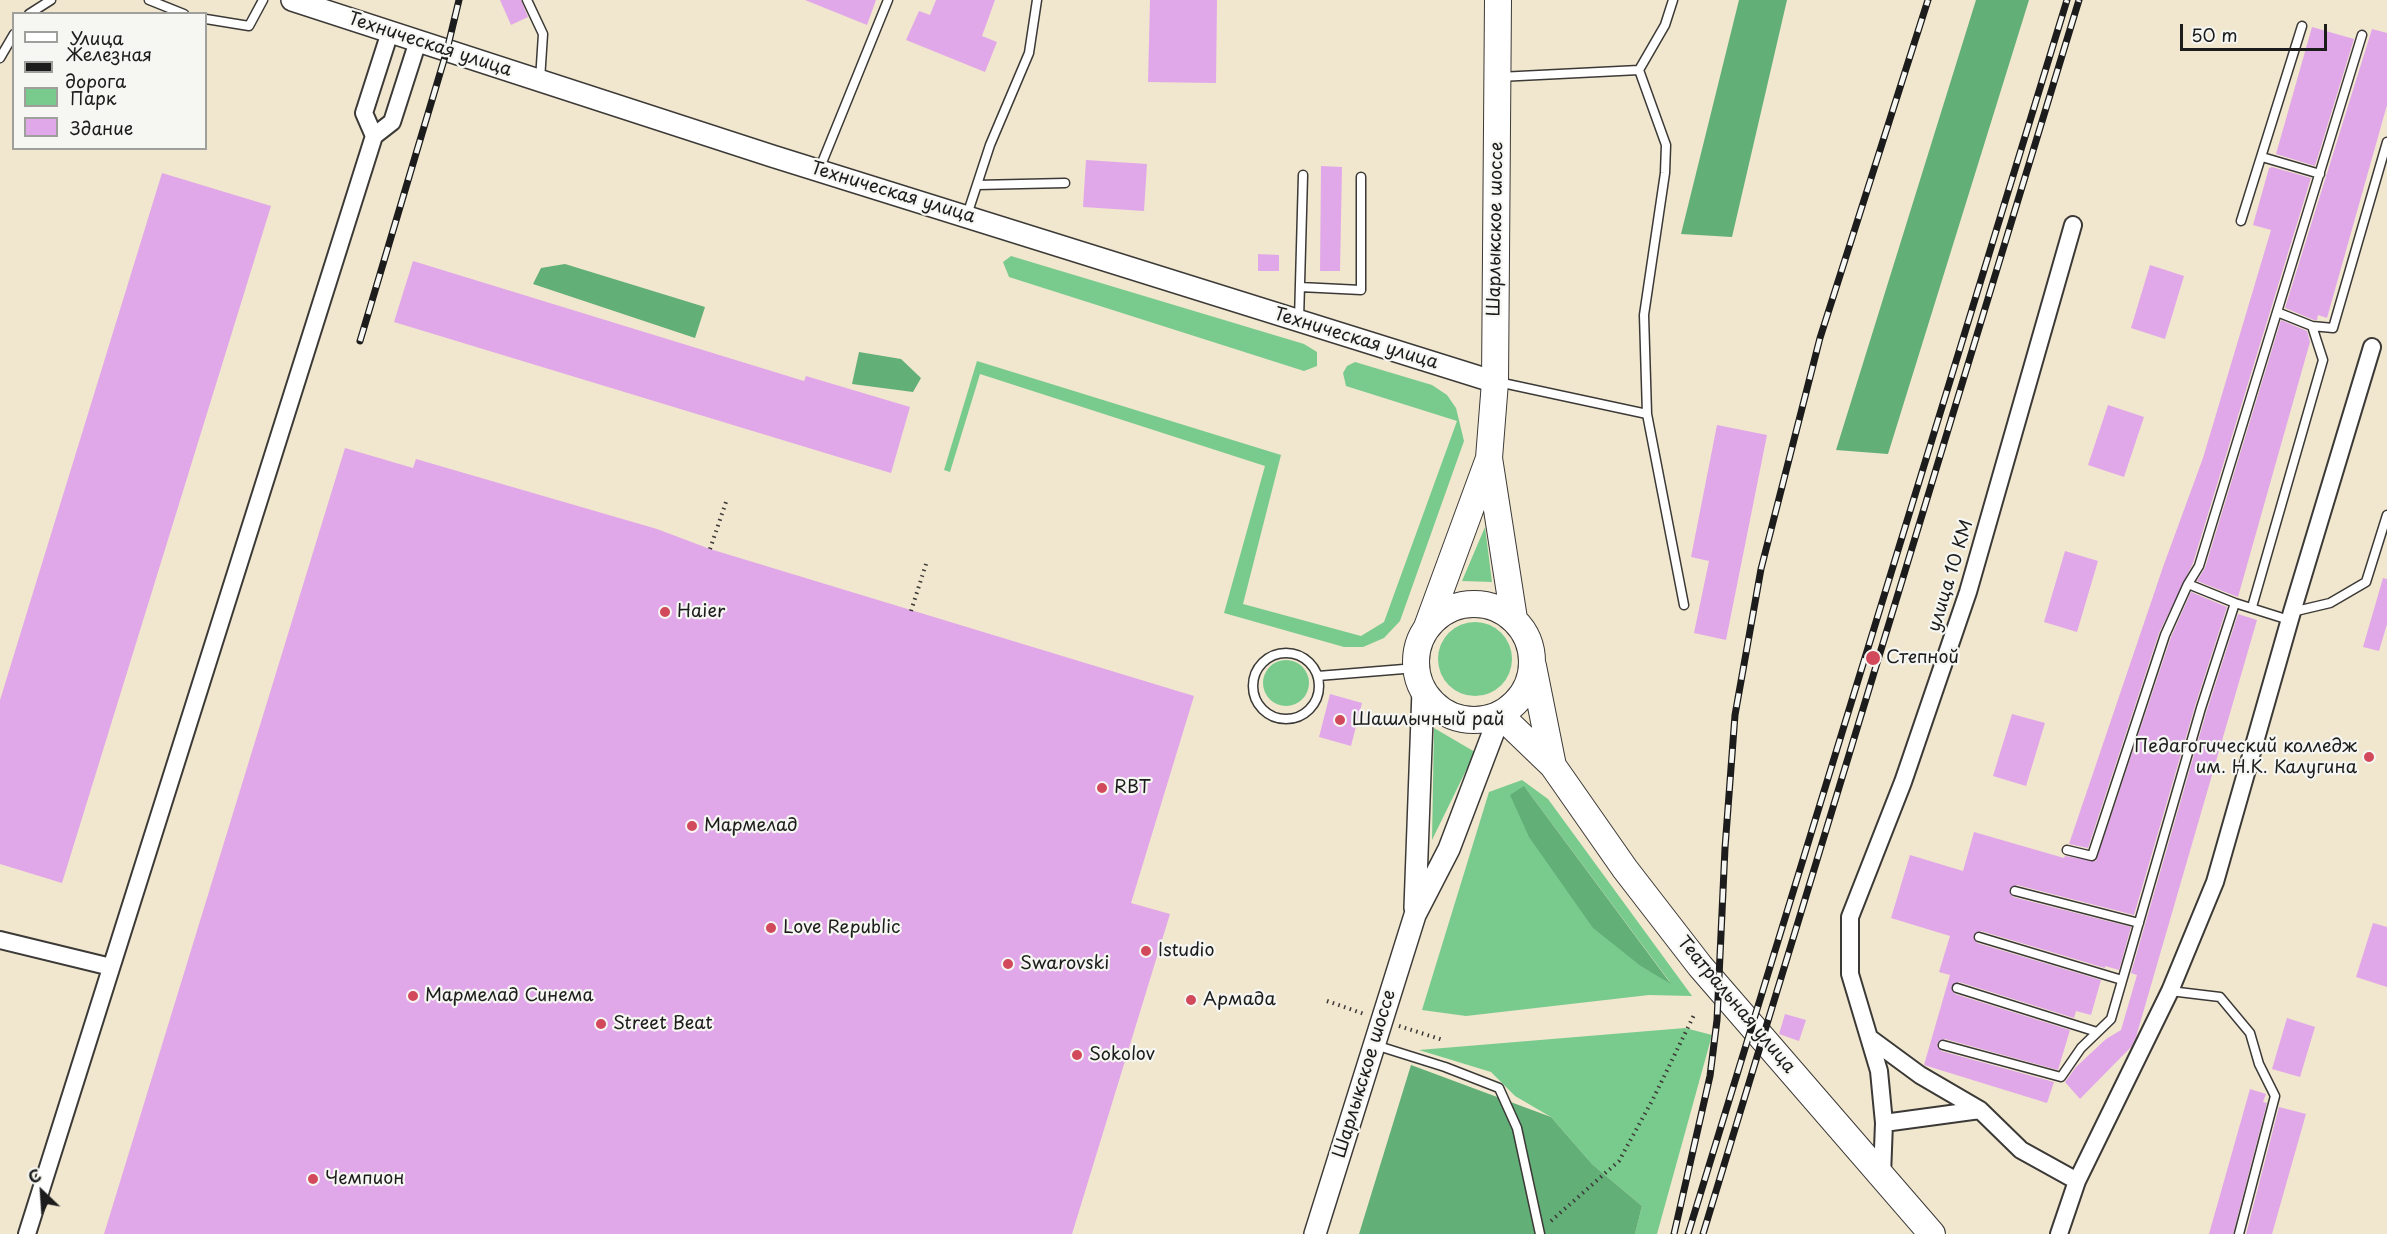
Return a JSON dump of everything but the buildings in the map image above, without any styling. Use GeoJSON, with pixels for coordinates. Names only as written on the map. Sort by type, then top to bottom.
{"type":"FeatureCollection","features":[{"type":"Feature","properties":{"kind":"main road","name":"Шарлыкское шоссе"},"geometry":{"type":"LineString","coordinates":[[1498,0],[1495,382],[1489,458],[1514,619]]}},
{"type":"Feature","properties":{"kind":"main road","name":"Шарлыкское шоссе"},"geometry":{"type":"LineString","coordinates":[[1427,628],[1489,458]]}},
{"type":"Feature","properties":{"kind":"main road"},"geometry":{"type":"LineString","coordinates":[[1474,604],[1496,608],[1514,619],[1529,640],[1533,666],[1523,695],[1500,715],[1471,721],[1457,718],[1432,703],[1420,679],[1418,647],[1427,628],[1443,613],[1474,604]]}},
{"type":"Feature","properties":{"kind":"main road","name":"Театральная улица"},"geometry":{"type":"LineString","coordinates":[[1533,666],[1553,766]]}},
{"type":"Feature","properties":{"kind":"main road","name":"Театральная улица"},"geometry":{"type":"LineString","coordinates":[[1500,715],[1553,766],[1625,869],[1700,966],[1932,1234]]}},
{"type":"Feature","properties":{"kind":"street","name":"Техническая улица"},"geometry":{"type":"LineString","coordinates":[[292,0],[819,171],[1495,382]]}},
{"type":"Feature","properties":{"kind":"street"},"geometry":{"type":"LineString","coordinates":[[374,136],[364,113],[390,32]]}},
{"type":"Feature","properties":{"kind":"street"},"geometry":{"type":"LineString","coordinates":[[27,1234],[374,136],[392,122],[418,41]]}},
{"type":"Feature","properties":{"kind":"street","name":"улица 10 КМ"},"geometry":{"type":"LineString","coordinates":[[1882,1174],[1884,1122],[1879,1071],[1850,974],[1850,916],[1903,782],[1968,592],[2073,225]]}},
{"type":"Feature","properties":{"kind":"street"},"geometry":{"type":"LineString","coordinates":[[2059,1234],[2077,1181],[2170,991],[2215,882],[2291,616],[2373,347]]}},
{"type":"Feature","properties":{"kind":"street","name":"Шарлыкское шоссе"},"geometry":{"type":"LineString","coordinates":[[1415,915],[1420,679]]}},
{"type":"Feature","properties":{"kind":"street","name":"Шарлыкское шоссе"},"geometry":{"type":"LineString","coordinates":[[1315,1234],[1415,915],[1449,849],[1500,715]]}},
{"type":"Feature","properties":{"kind":"street"},"geometry":{"type":"LineString","coordinates":[[0,940],[111,967]]}},
{"type":"Feature","properties":{"kind":"street"},"geometry":{"type":"LineString","coordinates":[[1871,1038],[1920,1075],[1980,1110],[2021,1150],[2077,1181]]}},
{"type":"Feature","properties":{"kind":"street"},"geometry":{"type":"LineString","coordinates":[[1884,1122],[1980,1110]]}},
{"type":"Feature","properties":{"kind":"lane"},"geometry":{"type":"LineString","coordinates":[[32,12],[51,0]]}},
{"type":"Feature","properties":{"kind":"lane"},"geometry":{"type":"LineString","coordinates":[[149,0],[179,12]]}},
{"type":"Feature","properties":{"kind":"lane"},"geometry":{"type":"LineString","coordinates":[[207,19],[249,26],[263,0]]}},
{"type":"Feature","properties":{"kind":"lane"},"geometry":{"type":"LineString","coordinates":[[527,0],[543,34],[540,80]]}},
{"type":"Feature","properties":{"kind":"lane"},"geometry":{"type":"LineString","coordinates":[[819,171],[888,0]]}},
{"type":"Feature","properties":{"kind":"lane"},"geometry":{"type":"LineString","coordinates":[[966,216],[990,145],[1029,53],[1037,0]]}},
{"type":"Feature","properties":{"kind":"lane"},"geometry":{"type":"LineString","coordinates":[[1638,70],[1665,25],[1673,0]]}},
{"type":"Feature","properties":{"kind":"lane"},"geometry":{"type":"LineString","coordinates":[[2241,221],[2302,26]]}},
{"type":"Feature","properties":{"kind":"lane"},"geometry":{"type":"LineString","coordinates":[[2067,850],[2092,856],[2165,635],[2188,584],[2199,566],[2362,35]]}},
{"type":"Feature","properties":{"kind":"lane"},"geometry":{"type":"LineString","coordinates":[[0,58],[12,37]]}},
{"type":"Feature","properties":{"kind":"lane"},"geometry":{"type":"LineString","coordinates":[[1498,77],[1638,70]]}},
{"type":"Feature","properties":{"kind":"lane"},"geometry":{"type":"LineString","coordinates":[[1638,70],[1666,144],[1665,173],[1644,315],[1647,414],[1684,605]]}},
{"type":"Feature","properties":{"kind":"lane"},"geometry":{"type":"LineString","coordinates":[[2277,312],[2312,326],[2333,328],[2387,142]]}},
{"type":"Feature","properties":{"kind":"lane"},"geometry":{"type":"LineString","coordinates":[[2262,156],[2320,174]]}},
{"type":"Feature","properties":{"kind":"lane"},"geometry":{"type":"LineString","coordinates":[[1299,321],[1303,175]]}},
{"type":"Feature","properties":{"kind":"lane"},"geometry":{"type":"LineString","coordinates":[[1300,287],[1360,290],[1360,177]]}},
{"type":"Feature","properties":{"kind":"lane"},"geometry":{"type":"LineString","coordinates":[[977,185],[1065,183]]}},
{"type":"Feature","properties":{"kind":"lane"},"geometry":{"type":"LineString","coordinates":[[2252,607],[2322,360],[2312,326]]}},
{"type":"Feature","properties":{"kind":"lane"},"geometry":{"type":"LineString","coordinates":[[1495,382],[1647,414]]}},
{"type":"Feature","properties":{"kind":"lane"},"geometry":{"type":"LineString","coordinates":[[2188,584],[2235,603],[2291,616],[2330,603],[2366,582],[2387,515]]}},
{"type":"Feature","properties":{"kind":"lane"},"geometry":{"type":"LineString","coordinates":[[1943,1045],[2061,1077],[2081,1048],[2111,1019],[2201,708],[2235,603]]}},
{"type":"Feature","properties":{"kind":"lane"},"geometry":{"type":"LineString","coordinates":[[1283,653],[1305,659],[1318,676],[1318,693],[1311,708],[1291,719],[1273,717],[1259,706],[1252,689],[1256,672],[1267,659],[1283,653]]}},
{"type":"Feature","properties":{"kind":"lane"},"geometry":{"type":"LineString","coordinates":[[1318,676],[1420,679]]}},
{"type":"Feature","properties":{"kind":"lane"},"geometry":{"type":"LineString","coordinates":[[2014,891],[2139,923]]}},
{"type":"Feature","properties":{"kind":"lane"},"geometry":{"type":"LineString","coordinates":[[1979,937],[2122,980]]}},
{"type":"Feature","properties":{"kind":"lane"},"geometry":{"type":"LineString","coordinates":[[1957,988],[2097,1032]]}},
{"type":"Feature","properties":{"kind":"lane"},"geometry":{"type":"LineString","coordinates":[[2170,991],[2220,997],[2250,1033],[2259,1064],[2275,1096],[2238,1234]]}},
{"type":"Feature","properties":{"kind":"lane"},"geometry":{"type":"LineString","coordinates":[[1374,1045],[1445,1067],[1499,1088],[1517,1128],[1540,1233]]}},
{"type":"Feature","properties":{"kind":"path"},"geometry":{"type":"LineString","coordinates":[[710,549],[726,502]]}},
{"type":"Feature","properties":{"kind":"path"},"geometry":{"type":"LineString","coordinates":[[911,611],[926,564]]}},
{"type":"Feature","properties":{"kind":"path"},"geometry":{"type":"LineString","coordinates":[[1540,1233],[1619,1161],[1653,1099],[1695,1013]]}},
{"type":"Feature","properties":{"kind":"path"},"geometry":{"type":"LineString","coordinates":[[1412,1030],[1443,1041]]}},
{"type":"Feature","properties":{"kind":"green space"},"geometry":{"type":"Polygon","coordinates":[[[1739,0],[1787,0],[1732,237],[1681,234],[1739,0]]]}},
{"type":"Feature","properties":{"kind":"green space"},"geometry":{"type":"Polygon","coordinates":[[[1976,0],[2029,0],[1888,454],[1836,450],[1976,0]]]}},
{"type":"Feature","properties":{"kind":"green space"},"geometry":{"type":"Polygon","coordinates":[[[1011,256],[1304,344],[1317,352],[1317,366],[1304,371],[1009,277],[1003,262],[1011,256]]]}},
{"type":"Feature","properties":{"kind":"green space"},"geometry":{"type":"Polygon","coordinates":[[[565,264],[705,307],[695,338],[533,284],[541,268],[565,264]]]}},
{"type":"Feature","properties":{"kind":"green space"},"geometry":{"type":"Polygon","coordinates":[[[859,352],[901,359],[921,378],[913,392],[852,384],[859,352]]]}},
{"type":"Feature","properties":{"kind":"green space"},"geometry":{"type":"Polygon","coordinates":[[[977,361],[1281,455],[1243,604],[1361,636],[1384,622],[1457,421],[1346,386],[1343,373],[1347,366],[1355,362],[1432,385],[1447,395],[1456,408],[1464,441],[1400,621],[1384,638],[1363,647],[1344,647],[1224,613],[1265,466],[980,374],[950,472],[944,470],[977,361]]]}},
{"type":"Feature","properties":{"kind":"green space"},"geometry":{"type":"Polygon","coordinates":[[[1485,527],[1492,582],[1462,581],[1485,527]]]}},
{"type":"Feature","properties":{"kind":"green space"},"geometry":{"type":"Polygon","coordinates":[[[1475,622],[1496,628],[1506,638],[1512,659],[1506,680],[1496,690],[1475,696],[1454,690],[1444,680],[1438,659],[1444,638],[1454,628],[1475,622]]]}},
{"type":"Feature","properties":{"kind":"green space"},"geometry":{"type":"Polygon","coordinates":[[[1286,660],[1302,667],[1309,683],[1302,699],[1286,706],[1270,699],[1263,683],[1270,667],[1286,660]]]}},
{"type":"Feature","properties":{"kind":"green space"},"geometry":{"type":"Polygon","coordinates":[[[1434,728],[1475,752],[1432,840],[1434,728]]]}},
{"type":"Feature","properties":{"kind":"green space"},"geometry":{"type":"Polygon","coordinates":[[[1522,780],[1548,799],[1692,996],[1649,995],[1466,1016],[1422,1010],[1489,792],[1522,780]],[[1524,786],[1642,967],[1670,982],[1524,786]]]}},
{"type":"Feature","properties":{"kind":"green space"},"geometry":{"type":"Polygon","coordinates":[[[1524,786],[1671,984],[1642,967],[1593,928],[1529,837],[1510,795],[1524,786]]]}},
{"type":"Feature","properties":{"kind":"green space"},"geometry":{"type":"Polygon","coordinates":[[[1685,1028],[1712,1035],[1657,1234],[1635,1234],[1642,1206],[1592,1164],[1551,1117],[1515,1096],[1491,1072],[1419,1050],[1685,1028]]]}},
{"type":"Feature","properties":{"kind":"green space"},"geometry":{"type":"Polygon","coordinates":[[[1411,1065],[1551,1117],[1592,1164],[1642,1206],[1635,1234],[1359,1234],[1411,1065]]]}},
{"type":"Feature","properties":{"kind":"railway"},"geometry":{"type":"LineString","coordinates":[[360,341],[447,50],[459,0]]}},
{"type":"Feature","properties":{"kind":"railway"},"geometry":{"type":"LineString","coordinates":[[1674,1234],[1710,1076],[1717,1020],[1725,848],[1735,715],[1761,569],[1820,338],[1928,0]]}},
{"type":"Feature","properties":{"kind":"railway"},"geometry":{"type":"LineString","coordinates":[[1688,1234],[2067,0]]}},
{"type":"Feature","properties":{"kind":"railway"},"geometry":{"type":"LineString","coordinates":[[1703,1234],[2079,0]]}},
{"type":"Feature","properties":{"kind":"place","name":"Haier"},"geometry":{"type":"Point","coordinates":[665,612]}},
{"type":"Feature","properties":{"kind":"place","name":"Степной"},"geometry":{"type":"Point","coordinates":[1873,658]}},
{"type":"Feature","properties":{"kind":"place","name":"Шашлычный рай"},"geometry":{"type":"Point","coordinates":[1340,720]}},
{"type":"Feature","properties":{"kind":"place","name":"Педагогический колледж им. Н.К. Калугина"},"geometry":{"type":"Point","coordinates":[2369,757]}},
{"type":"Feature","properties":{"kind":"place","name":"RBT"},"geometry":{"type":"Point","coordinates":[1102,788]}},
{"type":"Feature","properties":{"kind":"place","name":"Мармелад"},"geometry":{"type":"Point","coordinates":[692,826]}},
{"type":"Feature","properties":{"kind":"place","name":"Love Republic"},"geometry":{"type":"Point","coordinates":[771,928]}},
{"type":"Feature","properties":{"kind":"place","name":"Istudio"},"geometry":{"type":"Point","coordinates":[1146,951]}},
{"type":"Feature","properties":{"kind":"place","name":"Swarovski"},"geometry":{"type":"Point","coordinates":[1008,964]}},
{"type":"Feature","properties":{"kind":"place","name":"Мармелад Синема"},"geometry":{"type":"Point","coordinates":[413,996]}},
{"type":"Feature","properties":{"kind":"place","name":"Армада"},"geometry":{"type":"Point","coordinates":[1191,1000]}},
{"type":"Feature","properties":{"kind":"place","name":"Street Beat"},"geometry":{"type":"Point","coordinates":[601,1024]}},
{"type":"Feature","properties":{"kind":"place","name":"Sokolov"},"geometry":{"type":"Point","coordinates":[1077,1055]}},
{"type":"Feature","properties":{"kind":"place","name":"Чемпион"},"geometry":{"type":"Point","coordinates":[313,1179]}}]}
